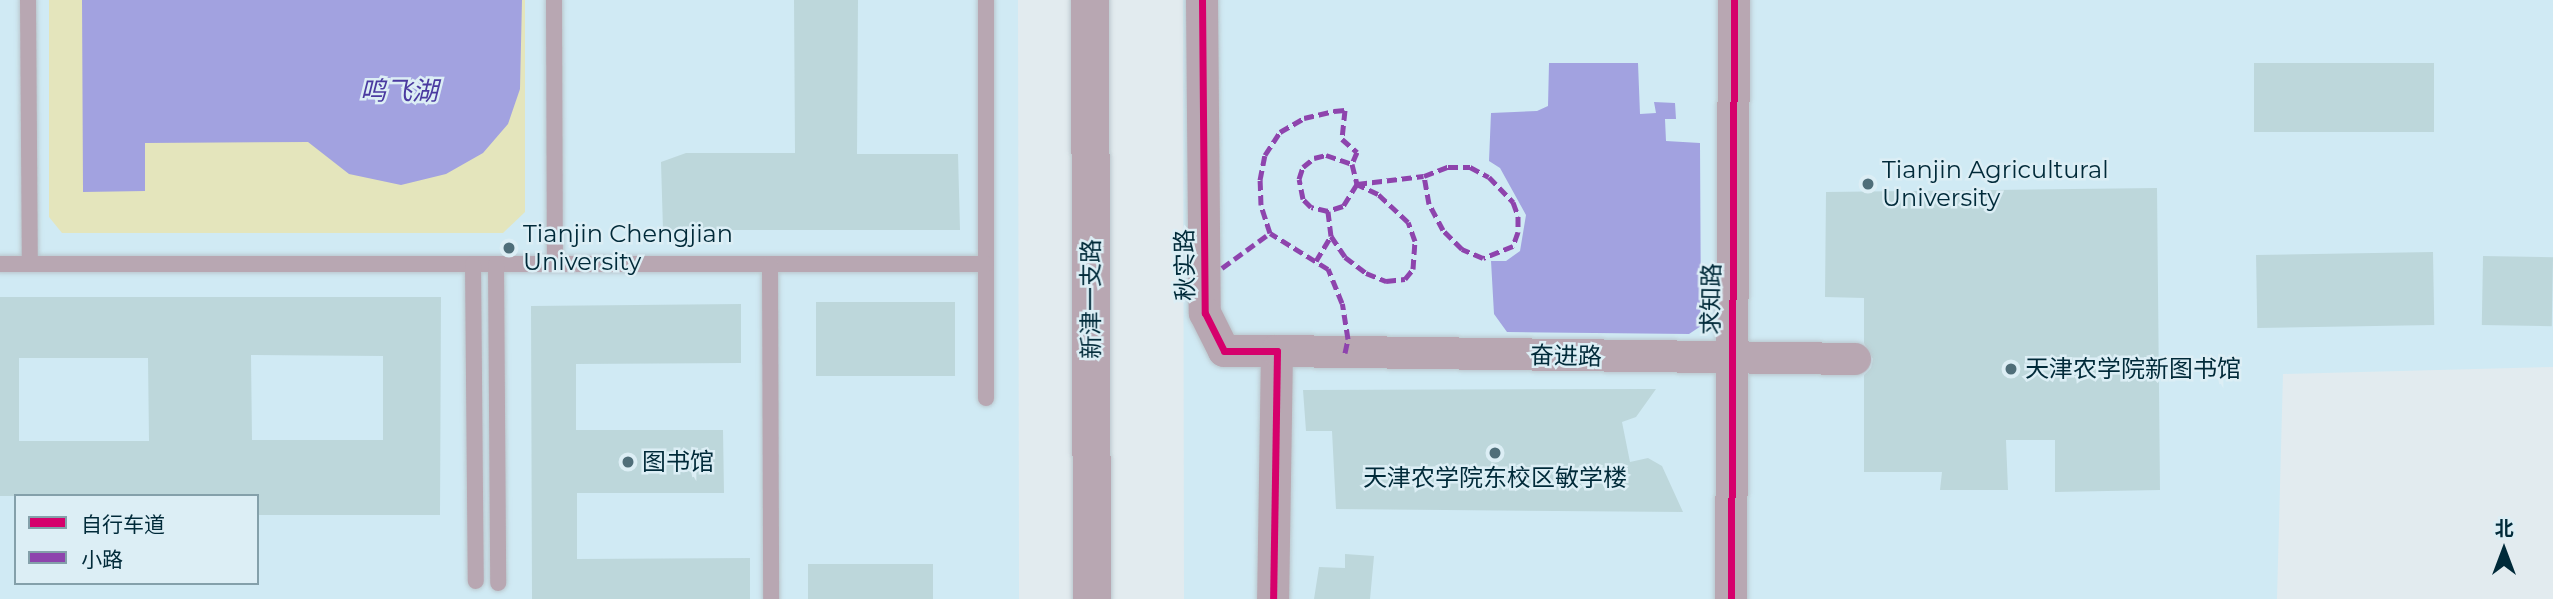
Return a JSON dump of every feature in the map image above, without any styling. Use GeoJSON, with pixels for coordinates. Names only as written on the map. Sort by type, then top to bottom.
{"type":"FeatureCollection","features":[{"type":"Feature","properties":{"kind":"street","name":"新津一支路"},"geometry":{"type":"LineString","coordinates":[[1090,0],[1092,599]]}},
{"type":"Feature","properties":{"kind":"street","name":"秋实路"},"geometry":{"type":"LineString","coordinates":[[1202,0],[1205,313],[1224,351],[1277,351]]}},
{"type":"Feature","properties":{"kind":"street","name":"求知路"},"geometry":{"type":"LineString","coordinates":[[1731,599],[1730,359],[1734,0]]}},
{"type":"Feature","properties":{"kind":"street","name":"奋进路"},"geometry":{"type":"LineString","coordinates":[[1277,351],[1854,359]]}},
{"type":"Feature","properties":{"kind":"street"},"geometry":{"type":"LineString","coordinates":[[1273,599],[1277,351]]}},
{"type":"Feature","properties":{"kind":"lane"},"geometry":{"type":"LineString","coordinates":[[28,0],[30,264]]}},
{"type":"Feature","properties":{"kind":"lane"},"geometry":{"type":"LineString","coordinates":[[554,0],[555,264]]}},
{"type":"Feature","properties":{"kind":"lane"},"geometry":{"type":"LineString","coordinates":[[986,0],[986,398]]}},
{"type":"Feature","properties":{"kind":"lane"},"geometry":{"type":"LineString","coordinates":[[0,264],[986,264]]}},
{"type":"Feature","properties":{"kind":"lane"},"geometry":{"type":"LineString","coordinates":[[473,264],[475,581]]}},
{"type":"Feature","properties":{"kind":"lane"},"geometry":{"type":"LineString","coordinates":[[496,264],[498,583]]}},
{"type":"Feature","properties":{"kind":"lane"},"geometry":{"type":"LineString","coordinates":[[770,264],[771,599]]}},
{"type":"Feature","properties":{"kind":"shaded area","name":"Tianjin Chengjian University"},"geometry":{"type":"Polygon","coordinates":[[[0,0],[1018,0],[1019,599],[0,599],[0,0]]]}},
{"type":"Feature","properties":{"kind":"shaded area","name":"Tianjin Agricultural University"},"geometry":{"type":"Polygon","coordinates":[[[1183,0],[2553,0],[2553,367],[2283,374],[2277,599],[1184,599],[1183,0]]]}},
{"type":"Feature","properties":{"kind":"green space","name":"鸣飞湖"},"geometry":{"type":"Polygon","coordinates":[[[49,0],[525,0],[525,212],[503,233],[62,233],[49,217],[49,0]]]}},
{"type":"Feature","properties":{"kind":"water","name":"鸣飞湖"},"geometry":{"type":"Polygon","coordinates":[[[82,0],[522,0],[520,89],[508,124],[483,153],[446,174],[401,185],[349,174],[308,142],[145,143],[145,191],[83,192],[82,0]]]}},
{"type":"Feature","properties":{"kind":"water"},"geometry":{"type":"Polygon","coordinates":[[[1549,63],[1638,63],[1640,114],[1656,113],[1654,102],[1675,103],[1676,119],[1665,119],[1666,141],[1700,143],[1701,326],[1689,334],[1507,332],[1494,314],[1491,261],[1506,261],[1520,251],[1526,215],[1500,168],[1489,161],[1491,113],[1537,111],[1548,106],[1549,63]]]}},
{"type":"Feature","properties":{"kind":"building"},"geometry":{"type":"Polygon","coordinates":[[[794,0],[858,0],[857,154],[958,154],[960,230],[663,230],[661,162],[686,153],[795,153],[794,0]]]}},
{"type":"Feature","properties":{"kind":"building"},"geometry":{"type":"Polygon","coordinates":[[[2254,63],[2434,63],[2434,132],[2254,132],[2254,63]]]}},
{"type":"Feature","properties":{"kind":"building","name":"天津农学院新图书馆"},"geometry":{"type":"Polygon","coordinates":[[[2157,188],[2160,490],[2055,492],[2055,440],[2006,440],[2008,490],[1940,490],[1942,472],[1864,472],[1864,375],[1871,368],[1873,359],[1864,343],[1864,298],[1825,297],[1826,192],[2157,188]]]}},
{"type":"Feature","properties":{"kind":"building"},"geometry":{"type":"Polygon","coordinates":[[[2433,252],[2434,325],[2257,328],[2256,255],[2433,252]]]}},
{"type":"Feature","properties":{"kind":"building"},"geometry":{"type":"Polygon","coordinates":[[[2483,256],[2553,257],[2552,326],[2482,325],[2483,256]]]}},
{"type":"Feature","properties":{"kind":"building"},"geometry":{"type":"Polygon","coordinates":[[[0,297],[441,297],[440,515],[259,515],[259,494],[0,496],[0,297]],[[251,355],[252,440],[383,440],[383,356],[251,355]],[[19,358],[19,441],[149,441],[148,358],[19,358]]]}},
{"type":"Feature","properties":{"kind":"building"},"geometry":{"type":"Polygon","coordinates":[[[816,302],[955,302],[955,376],[816,376],[816,302]]]}},
{"type":"Feature","properties":{"kind":"building","name":"图书馆"},"geometry":{"type":"Polygon","coordinates":[[[741,304],[741,363],[576,364],[576,430],[723,430],[724,493],[577,493],[577,559],[750,558],[750,599],[532,599],[531,306],[741,304]]]}},
{"type":"Feature","properties":{"kind":"building","name":"天津农学院东校区敏学楼"},"geometry":{"type":"Polygon","coordinates":[[[1656,389],[1636,417],[1622,422],[1630,462],[1648,458],[1662,466],[1683,512],[1336,509],[1332,431],[1306,431],[1303,390],[1656,389]]]}},
{"type":"Feature","properties":{"kind":"building"},"geometry":{"type":"Polygon","coordinates":[[[1345,554],[1374,556],[1370,599],[1314,599],[1319,567],[1345,568],[1345,554]]]}},
{"type":"Feature","properties":{"kind":"building"},"geometry":{"type":"Polygon","coordinates":[[[808,564],[933,564],[933,599],[808,599],[808,564]]]}},
{"type":"Feature","properties":{"kind":"marked path"},"geometry":{"type":"LineString","coordinates":[[1345,353],[1348,339],[1342,303],[1328,269],[1270,233],[1261,205],[1260,180],[1265,155],[1280,132],[1304,118],[1334,111],[1345,110],[1342,139],[1357,152],[1352,164]]}},
{"type":"Feature","properties":{"kind":"marked path"},"geometry":{"type":"LineString","coordinates":[[1326,155],[1352,164],[1357,184],[1343,206],[1328,211],[1311,207],[1303,199],[1299,179],[1303,167],[1314,158],[1326,155]]}},
{"type":"Feature","properties":{"kind":"marked path"},"geometry":{"type":"LineString","coordinates":[[1357,184],[1424,176],[1448,167],[1470,167],[1489,177],[1513,202],[1518,216],[1518,232],[1513,246],[1483,258],[1462,249],[1443,230],[1429,204],[1424,176]]}},
{"type":"Feature","properties":{"kind":"marked path"},"geometry":{"type":"LineString","coordinates":[[1331,236],[1345,257],[1366,273],[1386,281],[1405,279],[1413,269],[1415,241],[1408,222],[1378,194],[1357,184]]}},
{"type":"Feature","properties":{"kind":"marked path"},"geometry":{"type":"LineString","coordinates":[[1316,261],[1331,236],[1328,211]]}},
{"type":"Feature","properties":{"kind":"marked path"},"geometry":{"type":"LineString","coordinates":[[1222,268],[1270,233]]}},
{"type":"Feature","properties":{"kind":"cycle path"},"geometry":{"type":"LineString","coordinates":[[1202,0],[1205,313],[1224,351],[1277,351],[1273,599]]}},
{"type":"Feature","properties":{"kind":"cycle path"},"geometry":{"type":"LineString","coordinates":[[1731,599],[1734,0]]}},
{"type":"Feature","properties":{"kind":"place","name":"Tianjin Agricultural University"},"geometry":{"type":"Point","coordinates":[1868,184]}},
{"type":"Feature","properties":{"kind":"place","name":"Tianjin Chengjian University"},"geometry":{"type":"Point","coordinates":[509,248]}},
{"type":"Feature","properties":{"kind":"place","name":"天津农学院新图书馆"},"geometry":{"type":"Point","coordinates":[2011,369]}},
{"type":"Feature","properties":{"kind":"place","name":"天津农学院东校区敏学楼"},"geometry":{"type":"Point","coordinates":[1495,453]}},
{"type":"Feature","properties":{"kind":"place","name":"图书馆"},"geometry":{"type":"Point","coordinates":[628,462]}}]}
